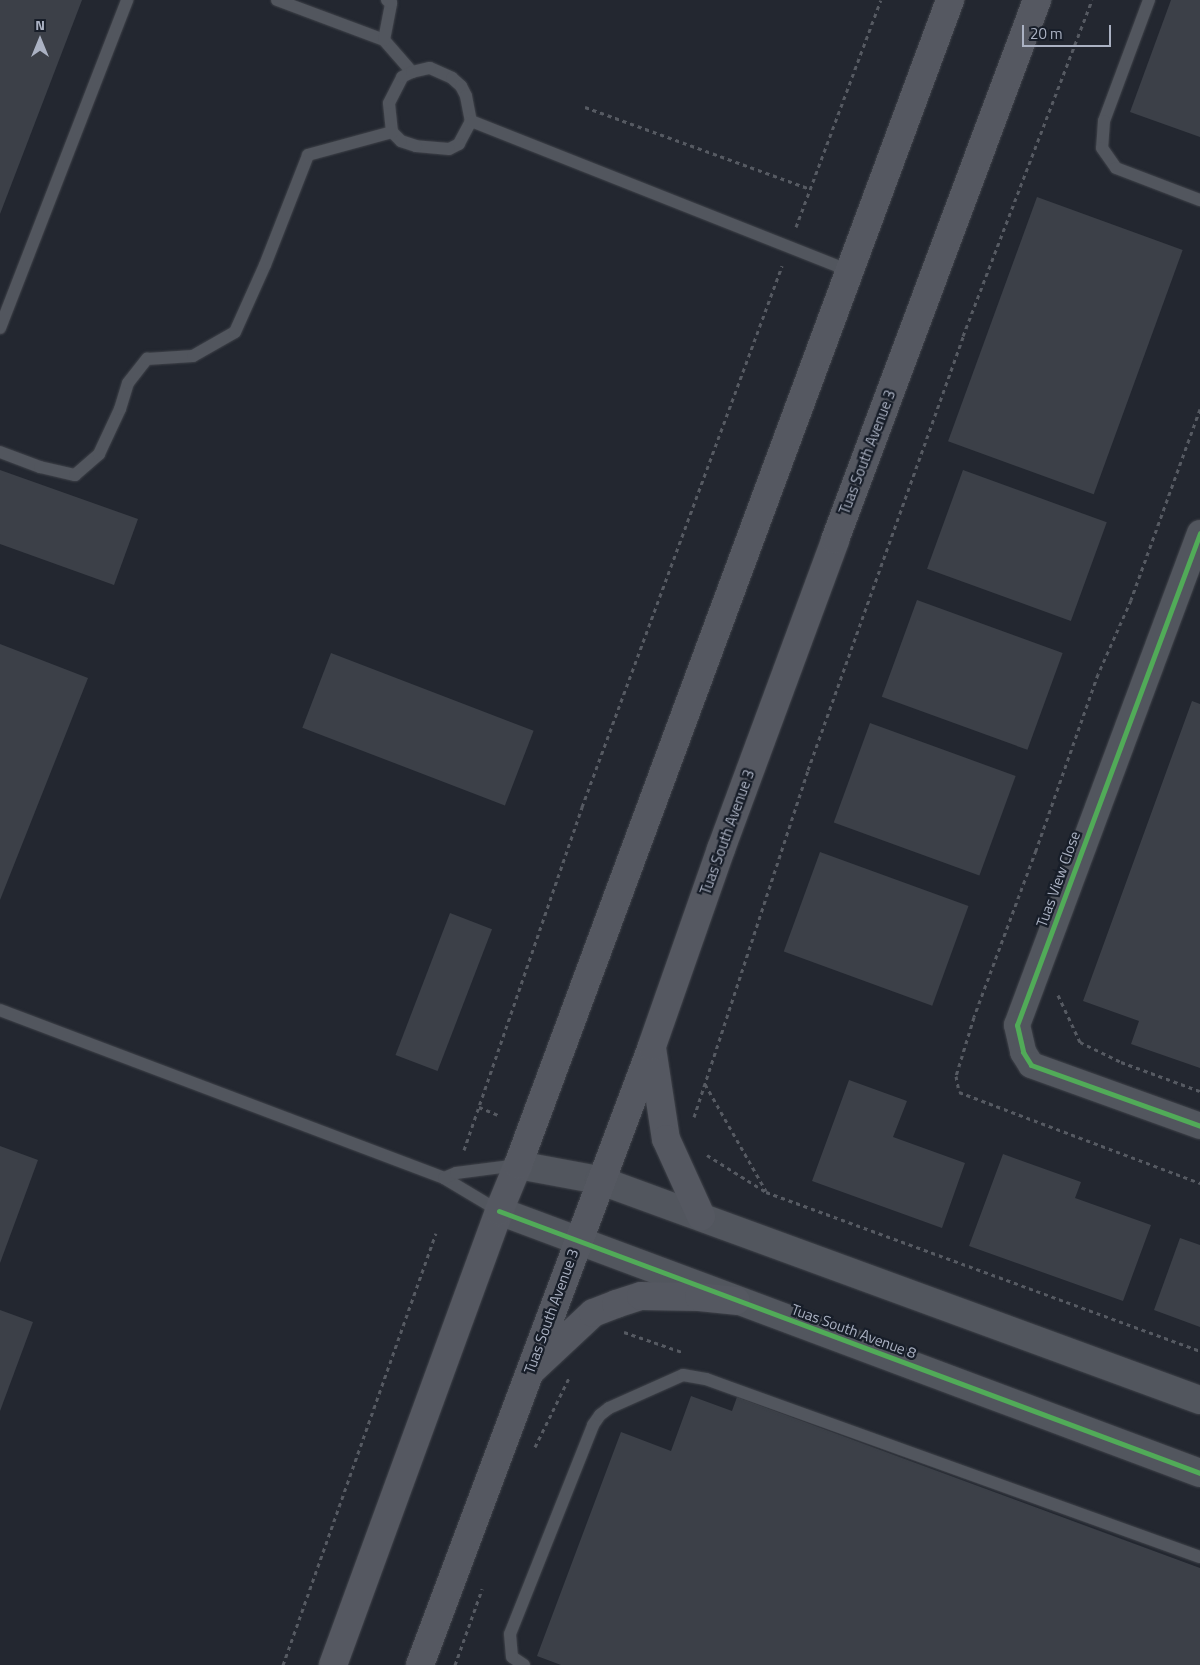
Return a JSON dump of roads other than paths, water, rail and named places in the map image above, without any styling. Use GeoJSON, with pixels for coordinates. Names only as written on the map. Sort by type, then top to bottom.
{"type":"FeatureCollection","features":[{"type":"Feature","properties":{"kind":"main road"},"geometry":{"type":"LineString","coordinates":[[333,1665],[499,1211],[518,1165],[950,0]]}},
{"type":"Feature","properties":{"kind":"main road","name":"Tuas South Avenue 3"},"geometry":{"type":"LineString","coordinates":[[420,1665],[600,1180],[652,1046],[721,849],[1037,0]]}},
{"type":"Feature","properties":{"kind":"main road"},"geometry":{"type":"LineString","coordinates":[[652,1046],[666,1140],[701,1216]]}},
{"type":"Feature","properties":{"kind":"main road"},"geometry":{"type":"LineString","coordinates":[[528,1373],[593,1313],[641,1296],[699,1297],[736,1301]]}},
{"type":"Feature","properties":{"kind":"street","name":"Tuas View Close"},"geometry":{"type":"LineString","coordinates":[[1200,533],[1016,1025],[1023,1052],[1031,1065],[1200,1126]]}},
{"type":"Feature","properties":{"kind":"street"},"geometry":{"type":"LineString","coordinates":[[518,1165],[600,1180],[1200,1400]]}},
{"type":"Feature","properties":{"kind":"street","name":"Tuas South Avenue 8"},"geometry":{"type":"LineString","coordinates":[[499,1211],[736,1301],[1009,1400],[1200,1473]]}},
{"type":"Feature","properties":{"kind":"lane"},"geometry":{"type":"LineString","coordinates":[[0,328],[127,0]]}},
{"type":"Feature","properties":{"kind":"lane"},"geometry":{"type":"LineString","coordinates":[[277,0],[384,40],[412,72]]}},
{"type":"Feature","properties":{"kind":"lane"},"geometry":{"type":"LineString","coordinates":[[384,40],[391,2],[387,0]]}},
{"type":"Feature","properties":{"kind":"lane"},"geometry":{"type":"LineString","coordinates":[[1149,0],[1104,121],[1102,148],[1116,168],[1200,200]]}},
{"type":"Feature","properties":{"kind":"lane"},"geometry":{"type":"LineString","coordinates":[[430,68],[452,78],[461,86],[466,96],[471,121],[459,144],[449,149],[416,146],[401,141],[392,132],[389,103],[402,77],[412,72],[430,68]]}},
{"type":"Feature","properties":{"kind":"lane"},"geometry":{"type":"LineString","coordinates":[[471,121],[850,271]]}},
{"type":"Feature","properties":{"kind":"lane"},"geometry":{"type":"LineString","coordinates":[[0,452],[40,467],[75,475],[99,454],[120,409],[128,383],[147,359],[193,356],[235,332],[265,265],[308,155],[392,132]]}},
{"type":"Feature","properties":{"kind":"lane"},"geometry":{"type":"LineString","coordinates":[[0,1010],[444,1178],[499,1211]]}},
{"type":"Feature","properties":{"kind":"lane"},"geometry":{"type":"LineString","coordinates":[[444,1178],[456,1173],[518,1165]]}},
{"type":"Feature","properties":{"kind":"lane"},"geometry":{"type":"LineString","coordinates":[[524,1665],[512,1657],[510,1634],[600,1415],[609,1408],[683,1375],[706,1378],[1200,1557]]}}]}
